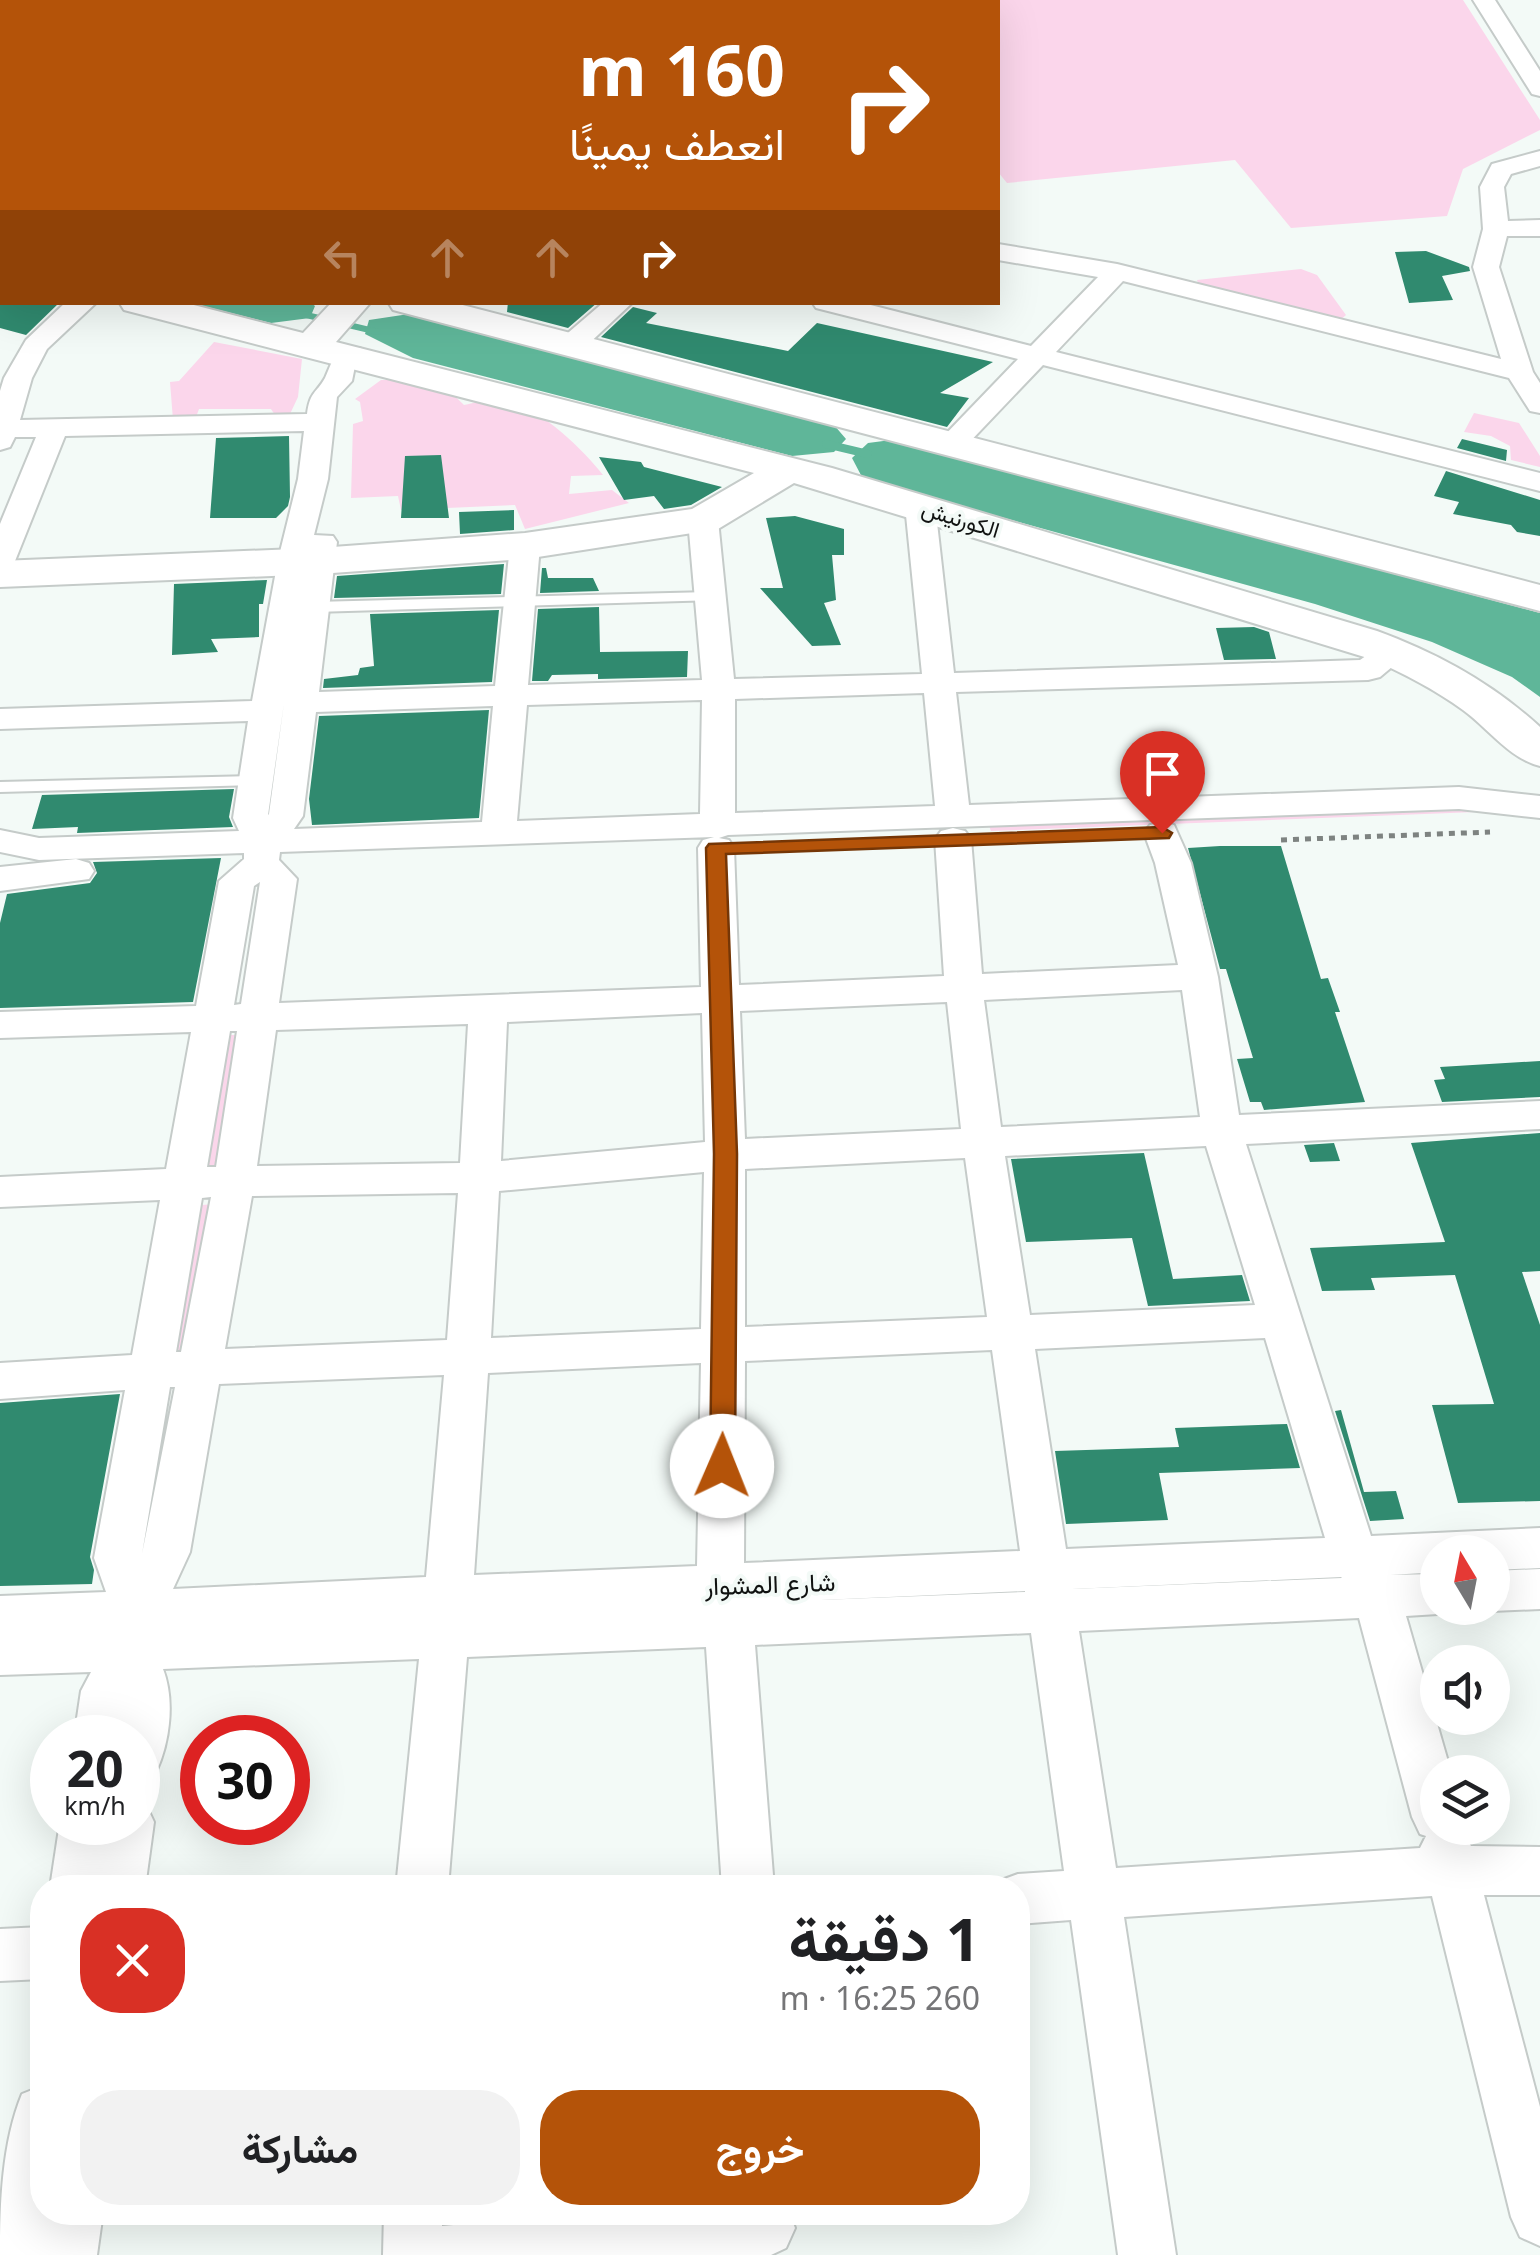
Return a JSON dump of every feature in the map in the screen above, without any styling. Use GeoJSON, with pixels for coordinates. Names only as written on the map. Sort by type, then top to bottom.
{"type":"FeatureCollection","features":[{"type":"Feature","properties":{"kind":"main road","name":"الكورنيش"},"geometry":{"type":"LineString","coordinates":[[149,305],[330,355],[812,471],[1395,652],[1468,690],[1540,752]]}},
{"type":"Feature","properties":{"kind":"main road"},"geometry":{"type":"LineString","coordinates":[[330,355],[352,305]]}},
{"type":"Feature","properties":{"kind":"main road"},"geometry":{"type":"LineString","coordinates":[[418,305],[572,344],[867,428],[951,444],[1540,598]]}},
{"type":"Feature","properties":{"kind":"main road"},"geometry":{"type":"LineString","coordinates":[[0,574],[525,546],[703,520],[812,471],[867,428]]}},
{"type":"Feature","properties":{"kind":"street"},"geometry":{"type":"LineString","coordinates":[[1484,0],[1529,53],[1540,89]]}},
{"type":"Feature","properties":{"kind":"street"},"geometry":{"type":"LineString","coordinates":[[1540,158],[1501,169],[1492,188],[1496,229],[1486,267],[1520,372],[1540,405]]}},
{"type":"Feature","properties":{"kind":"street"},"geometry":{"type":"LineString","coordinates":[[1496,229],[1540,228]]}},
{"type":"Feature","properties":{"kind":"street"},"geometry":{"type":"LineString","coordinates":[[1000,252],[1117,272],[1520,372]]}},
{"type":"Feature","properties":{"kind":"street"},"geometry":{"type":"LineString","coordinates":[[951,444],[1117,272]]}},
{"type":"Feature","properties":{"kind":"street"},"geometry":{"type":"LineString","coordinates":[[80,305],[47,328],[12,365],[1,433],[320,422]]}},
{"type":"Feature","properties":{"kind":"street"},"geometry":{"type":"LineString","coordinates":[[572,344],[617,305]]}},
{"type":"Feature","properties":{"kind":"street"},"geometry":{"type":"LineString","coordinates":[[837,305],[1540,482]]}},
{"type":"Feature","properties":{"kind":"street"},"geometry":{"type":"LineString","coordinates":[[143,1715],[146,1690],[118,1558],[217,1016],[238,880],[286,816],[314,607],[306,560],[330,355]]}},
{"type":"Feature","properties":{"kind":"street"},"geometry":{"type":"LineString","coordinates":[[102,1715],[106,1691],[167,1552],[234,1181],[279,879],[262,853],[250,818],[254,781],[265,711],[348,395],[330,355]]}},
{"type":"Feature","properties":{"kind":"street"},"geometry":{"type":"LineString","coordinates":[[0,561],[54,429]]}},
{"type":"Feature","properties":{"kind":"street"},"geometry":{"type":"LineString","coordinates":[[920,506],[982,1144],[1147,2255]]}},
{"type":"Feature","properties":{"kind":"street"},"geometry":{"type":"LineString","coordinates":[[703,520],[718,691],[717,838],[725,1154],[724,1606],[747,1875]]}},
{"type":"Feature","properties":{"kind":"street"},"geometry":{"type":"LineString","coordinates":[[498,835],[525,546]]}},
{"type":"Feature","properties":{"kind":"street"},"geometry":{"type":"LineString","coordinates":[[302,702],[937,686],[1368,670],[1395,652]]}},
{"type":"Feature","properties":{"kind":"street"},"geometry":{"type":"LineString","coordinates":[[0,720],[265,711]]}},
{"type":"Feature","properties":{"kind":"street"},"geometry":{"type":"LineString","coordinates":[[0,840],[39,849],[262,853],[717,838],[1459,798],[1483,800],[1515,816]]}},
{"type":"Feature","properties":{"kind":"street"},"geometry":{"type":"LineString","coordinates":[[953,827],[1162,833],[1471,822],[1515,816]]}},
{"type":"Feature","properties":{"kind":"street"},"geometry":{"type":"LineString","coordinates":[[1162,833],[1174,863],[1199,977],[1222,1132],[1280,1321],[1366,1576],[1420,1757]]}},
{"type":"Feature","properties":{"kind":"street"},"geometry":{"type":"LineString","coordinates":[[0,878],[498,835],[717,838]]}},
{"type":"Feature","properties":{"kind":"street"},"geometry":{"type":"LineString","coordinates":[[0,1025],[488,1010],[1199,977]]}},
{"type":"Feature","properties":{"kind":"street"},"geometry":{"type":"LineString","coordinates":[[423,1875],[448,1615],[481,1178],[488,1010]]}},
{"type":"Feature","properties":{"kind":"street"},"geometry":{"type":"LineString","coordinates":[[0,1192],[234,1181],[481,1178],[725,1154],[1540,1115]]}},
{"type":"Feature","properties":{"kind":"street"},"geometry":{"type":"LineString","coordinates":[[0,1381],[198,1368],[1280,1321]]}},
{"type":"Feature","properties":{"kind":"street","name":"شارع المشوار"},"geometry":{"type":"LineString","coordinates":[[0,1654],[134,1631],[1366,1576],[1540,1548]]}},
{"type":"Feature","properties":{"kind":"street","name":"شارع المشوار"},"geometry":{"type":"LineString","coordinates":[[1366,1576],[1420,1590]]}},
{"type":"Feature","properties":{"kind":"street"},"geometry":{"type":"LineString","coordinates":[[1510,1590],[1540,1589]]}},
{"type":"Feature","properties":{"kind":"street","name":"شارع المشوار"},"geometry":{"type":"LineString","coordinates":[[0,1617],[134,1631]]}},
{"type":"Feature","properties":{"kind":"street"},"geometry":{"type":"LineString","coordinates":[[78,1875],[83,1845]]}},
{"type":"Feature","properties":{"kind":"street"},"geometry":{"type":"LineString","coordinates":[[122,1875],[125,1845]]}},
{"type":"Feature","properties":{"kind":"street"},"geometry":{"type":"LineString","coordinates":[[1446,1849],[1540,2218]]}},
{"type":"Feature","properties":{"kind":"street"},"geometry":{"type":"LineString","coordinates":[[1030,1899],[1091,1896],[1446,1849],[1540,1870]]}},
{"type":"Feature","properties":{"kind":"street"},"geometry":{"type":"LineString","coordinates":[[0,1955],[30,1954]]}},
{"type":"Feature","properties":{"kind":"street"},"geometry":{"type":"LineString","coordinates":[[22,2255],[30,2199]]}},
{"type":"Feature","properties":{"kind":"street"},"geometry":{"type":"LineString","coordinates":[[68,2255],[72,2225]]}},
{"type":"Feature","properties":{"kind":"street"},"geometry":{"type":"LineString","coordinates":[[412,2255],[413,2225]]}},
{"type":"Feature","properties":{"kind":"street"},"geometry":{"type":"LineString","coordinates":[[438,2255],[766,2232]]}},
{"type":"Feature","properties":{"kind":"lane"},"geometry":{"type":"LineString","coordinates":[[314,607],[710,598]]}},
{"type":"Feature","properties":{"kind":"lane"},"geometry":{"type":"LineString","coordinates":[[0,787],[254,781]]}},
{"type":"Feature","properties":{"kind":"path"},"geometry":{"type":"LineString","coordinates":[[1282,840],[1515,816]]}},
{"type":"Feature","properties":{"kind":"shaded area"},"geometry":{"type":"Polygon","coordinates":[[[1000,0],[1463,0],[1540,120],[1540,130],[1463,169],[1447,216],[1291,228],[1235,160],[1007,183],[1000,174],[1000,0]]]}},
{"type":"Feature","properties":{"kind":"shaded area"},"geometry":{"type":"Polygon","coordinates":[[[1301,269],[1317,275],[1346,315],[1338,322],[1200,288],[1197,280],[1301,269]]]}},
{"type":"Feature","properties":{"kind":"shaded area"},"geometry":{"type":"Polygon","coordinates":[[[199,305],[315,306],[310,318],[271,323],[199,305]]]}},
{"type":"Feature","properties":{"kind":"shaded area"},"geometry":{"type":"Polygon","coordinates":[[[409,314],[834,425],[846,439],[834,452],[792,456],[413,358],[365,334],[369,320],[409,314]]]}},
{"type":"Feature","properties":{"kind":"shaded area"},"geometry":{"type":"Polygon","coordinates":[[[214,342],[302,359],[298,397],[290,414],[275,415],[271,409],[199,409],[196,417],[173,420],[170,382],[179,381],[214,342]]]}},
{"type":"Feature","properties":{"kind":"shaded area"},"geometry":{"type":"Polygon","coordinates":[[[381,380],[436,384],[464,405],[496,399],[525,407],[569,439],[603,475],[571,476],[569,494],[612,490],[629,503],[525,529],[515,505],[401,510],[398,496],[351,498],[353,424],[363,421],[360,402],[355,399],[381,380]]]}},
{"type":"Feature","properties":{"kind":"shaded area"},"geometry":{"type":"Polygon","coordinates":[[[1474,413],[1519,423],[1540,456],[1540,467],[1511,460],[1510,446],[1491,436],[1464,432],[1474,413]]]}},
{"type":"Feature","properties":{"kind":"shaded area"},"geometry":{"type":"Polygon","coordinates":[[[891,440],[1540,613],[1540,697],[1512,677],[1432,642],[1315,604],[863,479],[852,458],[868,443],[891,440]]]}},
{"type":"Feature","properties":{"kind":"shaded area"},"geometry":{"type":"Polygon","coordinates":[[[1475,807],[1476,812],[991,831],[989,826],[1475,807]]]}},
{"type":"Feature","properties":{"kind":"shaded area"},"geometry":{"type":"Polygon","coordinates":[[[229,1035],[244,1035],[223,1170],[208,1170],[229,1035]]]}},
{"type":"Feature","properties":{"kind":"shaded area"},"geometry":{"type":"Polygon","coordinates":[[[218,1204],[192,1357],[174,1358],[201,1205],[218,1204]]]}},
{"type":"Feature","properties":{"kind":"building"},"geometry":{"type":"Polygon","coordinates":[[[1426,251],[1469,267],[1470,271],[1442,276],[1453,300],[1409,303],[1395,252],[1426,251]]]}},
{"type":"Feature","properties":{"kind":"building"},"geometry":{"type":"Polygon","coordinates":[[[0,305],[57,305],[26,335],[0,328],[0,305]]]}},
{"type":"Feature","properties":{"kind":"building"},"geometry":{"type":"Polygon","coordinates":[[[508,305],[595,305],[568,328],[507,312],[508,305]]]}},
{"type":"Feature","properties":{"kind":"building"},"geometry":{"type":"Polygon","coordinates":[[[633,307],[657,313],[646,323],[788,351],[817,323],[993,362],[940,393],[969,398],[947,427],[601,337],[633,307]]]}},
{"type":"Feature","properties":{"kind":"building"},"geometry":{"type":"Polygon","coordinates":[[[289,436],[288,506],[276,518],[210,518],[216,438],[289,436]]]}},
{"type":"Feature","properties":{"kind":"building"},"geometry":{"type":"Polygon","coordinates":[[[1462,439],[1507,450],[1506,461],[1457,448],[1462,439]]]}},
{"type":"Feature","properties":{"kind":"building"},"geometry":{"type":"Polygon","coordinates":[[[441,455],[449,518],[401,518],[405,456],[441,455]]]}},
{"type":"Feature","properties":{"kind":"building"},"geometry":{"type":"Polygon","coordinates":[[[599,457],[641,462],[644,467],[722,487],[691,505],[664,509],[654,496],[624,500],[599,457]]]}},
{"type":"Feature","properties":{"kind":"building"},"geometry":{"type":"Polygon","coordinates":[[[1446,471],[1540,500],[1540,536],[1517,532],[1511,525],[1453,514],[1459,502],[1434,496],[1446,471]]]}},
{"type":"Feature","properties":{"kind":"building"},"geometry":{"type":"Polygon","coordinates":[[[514,510],[514,530],[460,534],[459,512],[514,510]]]}},
{"type":"Feature","properties":{"kind":"building"},"geometry":{"type":"Polygon","coordinates":[[[795,516],[844,529],[844,555],[832,555],[836,600],[824,603],[841,645],[812,646],[760,588],[783,588],[766,518],[795,516]]]}},
{"type":"Feature","properties":{"kind":"building"},"geometry":{"type":"Polygon","coordinates":[[[504,564],[501,594],[334,598],[337,576],[504,564]]]}},
{"type":"Feature","properties":{"kind":"building"},"geometry":{"type":"Polygon","coordinates":[[[542,568],[546,568],[548,578],[593,578],[599,591],[540,593],[542,568]]]}},
{"type":"Feature","properties":{"kind":"building"},"geometry":{"type":"Polygon","coordinates":[[[267,580],[263,604],[259,604],[259,637],[211,639],[218,652],[172,655],[174,584],[267,580]]]}},
{"type":"Feature","properties":{"kind":"building"},"geometry":{"type":"Polygon","coordinates":[[[599,607],[600,652],[688,651],[687,677],[598,679],[598,674],[552,675],[548,681],[532,681],[538,609],[599,607]]]}},
{"type":"Feature","properties":{"kind":"building"},"geometry":{"type":"Polygon","coordinates":[[[499,610],[492,682],[323,688],[324,679],[358,675],[360,668],[374,666],[370,614],[499,610]]]}},
{"type":"Feature","properties":{"kind":"building"},"geometry":{"type":"Polygon","coordinates":[[[1254,627],[1269,632],[1276,659],[1224,660],[1216,628],[1254,627]]]}},
{"type":"Feature","properties":{"kind":"building"},"geometry":{"type":"Polygon","coordinates":[[[489,710],[479,818],[312,825],[309,799],[319,716],[489,710]]]}},
{"type":"Feature","properties":{"kind":"building"},"geometry":{"type":"Polygon","coordinates":[[[234,789],[229,817],[233,827],[77,833],[78,827],[32,829],[42,795],[234,789]]]}},
{"type":"Feature","properties":{"kind":"building"},"geometry":{"type":"Polygon","coordinates":[[[1281,846],[1321,979],[1328,978],[1340,1012],[1335,1012],[1365,1102],[1264,1110],[1261,1102],[1250,1102],[1237,1059],[1253,1058],[1226,969],[1220,969],[1188,848],[1281,846]]]}},
{"type":"Feature","properties":{"kind":"building"},"geometry":{"type":"Polygon","coordinates":[[[221,858],[193,1002],[0,1008],[0,923],[7,894],[90,883],[97,873],[93,862],[221,858]]]}},
{"type":"Feature","properties":{"kind":"building"},"geometry":{"type":"Polygon","coordinates":[[[1540,1061],[1540,1097],[1442,1102],[1434,1080],[1445,1079],[1440,1067],[1540,1061]]]}},
{"type":"Feature","properties":{"kind":"building"},"geometry":{"type":"Polygon","coordinates":[[[1540,1133],[1540,1271],[1522,1272],[1540,1325],[1540,1501],[1458,1503],[1432,1405],[1494,1404],[1455,1275],[1371,1278],[1375,1290],[1322,1291],[1310,1248],[1445,1242],[1411,1143],[1540,1133]]]}},
{"type":"Feature","properties":{"kind":"building"},"geometry":{"type":"Polygon","coordinates":[[[1334,1143],[1340,1161],[1310,1162],[1304,1145],[1334,1143]]]}},
{"type":"Feature","properties":{"kind":"building"},"geometry":{"type":"Polygon","coordinates":[[[1144,1153],[1173,1279],[1242,1275],[1250,1301],[1148,1306],[1132,1238],[1026,1242],[1011,1159],[1144,1153]]]}},
{"type":"Feature","properties":{"kind":"building"},"geometry":{"type":"Polygon","coordinates":[[[120,1394],[90,1557],[94,1570],[92,1584],[0,1586],[0,1403],[120,1394]]]}},
{"type":"Feature","properties":{"kind":"building"},"geometry":{"type":"Polygon","coordinates":[[[1341,1410],[1364,1492],[1396,1491],[1404,1519],[1370,1521],[1335,1411],[1341,1410]]]}},
{"type":"Feature","properties":{"kind":"building"},"geometry":{"type":"Polygon","coordinates":[[[1287,1424],[1300,1468],[1159,1473],[1168,1520],[1066,1524],[1055,1451],[1179,1447],[1175,1428],[1287,1424]]]}},
{"type":"Feature","properties":{"kind":"waterway"},"geometry":{"type":"LineString","coordinates":[[302,314],[378,332]]}},
{"type":"Feature","properties":{"kind":"waterway"},"geometry":{"type":"LineString","coordinates":[[826,444],[868,454]]}},
{"type":"Feature","properties":{"kind":"route"},"geometry":{"type":"LineString","coordinates":[[722,1466],[725,1154],[716,848],[1162,833]]}}]}
